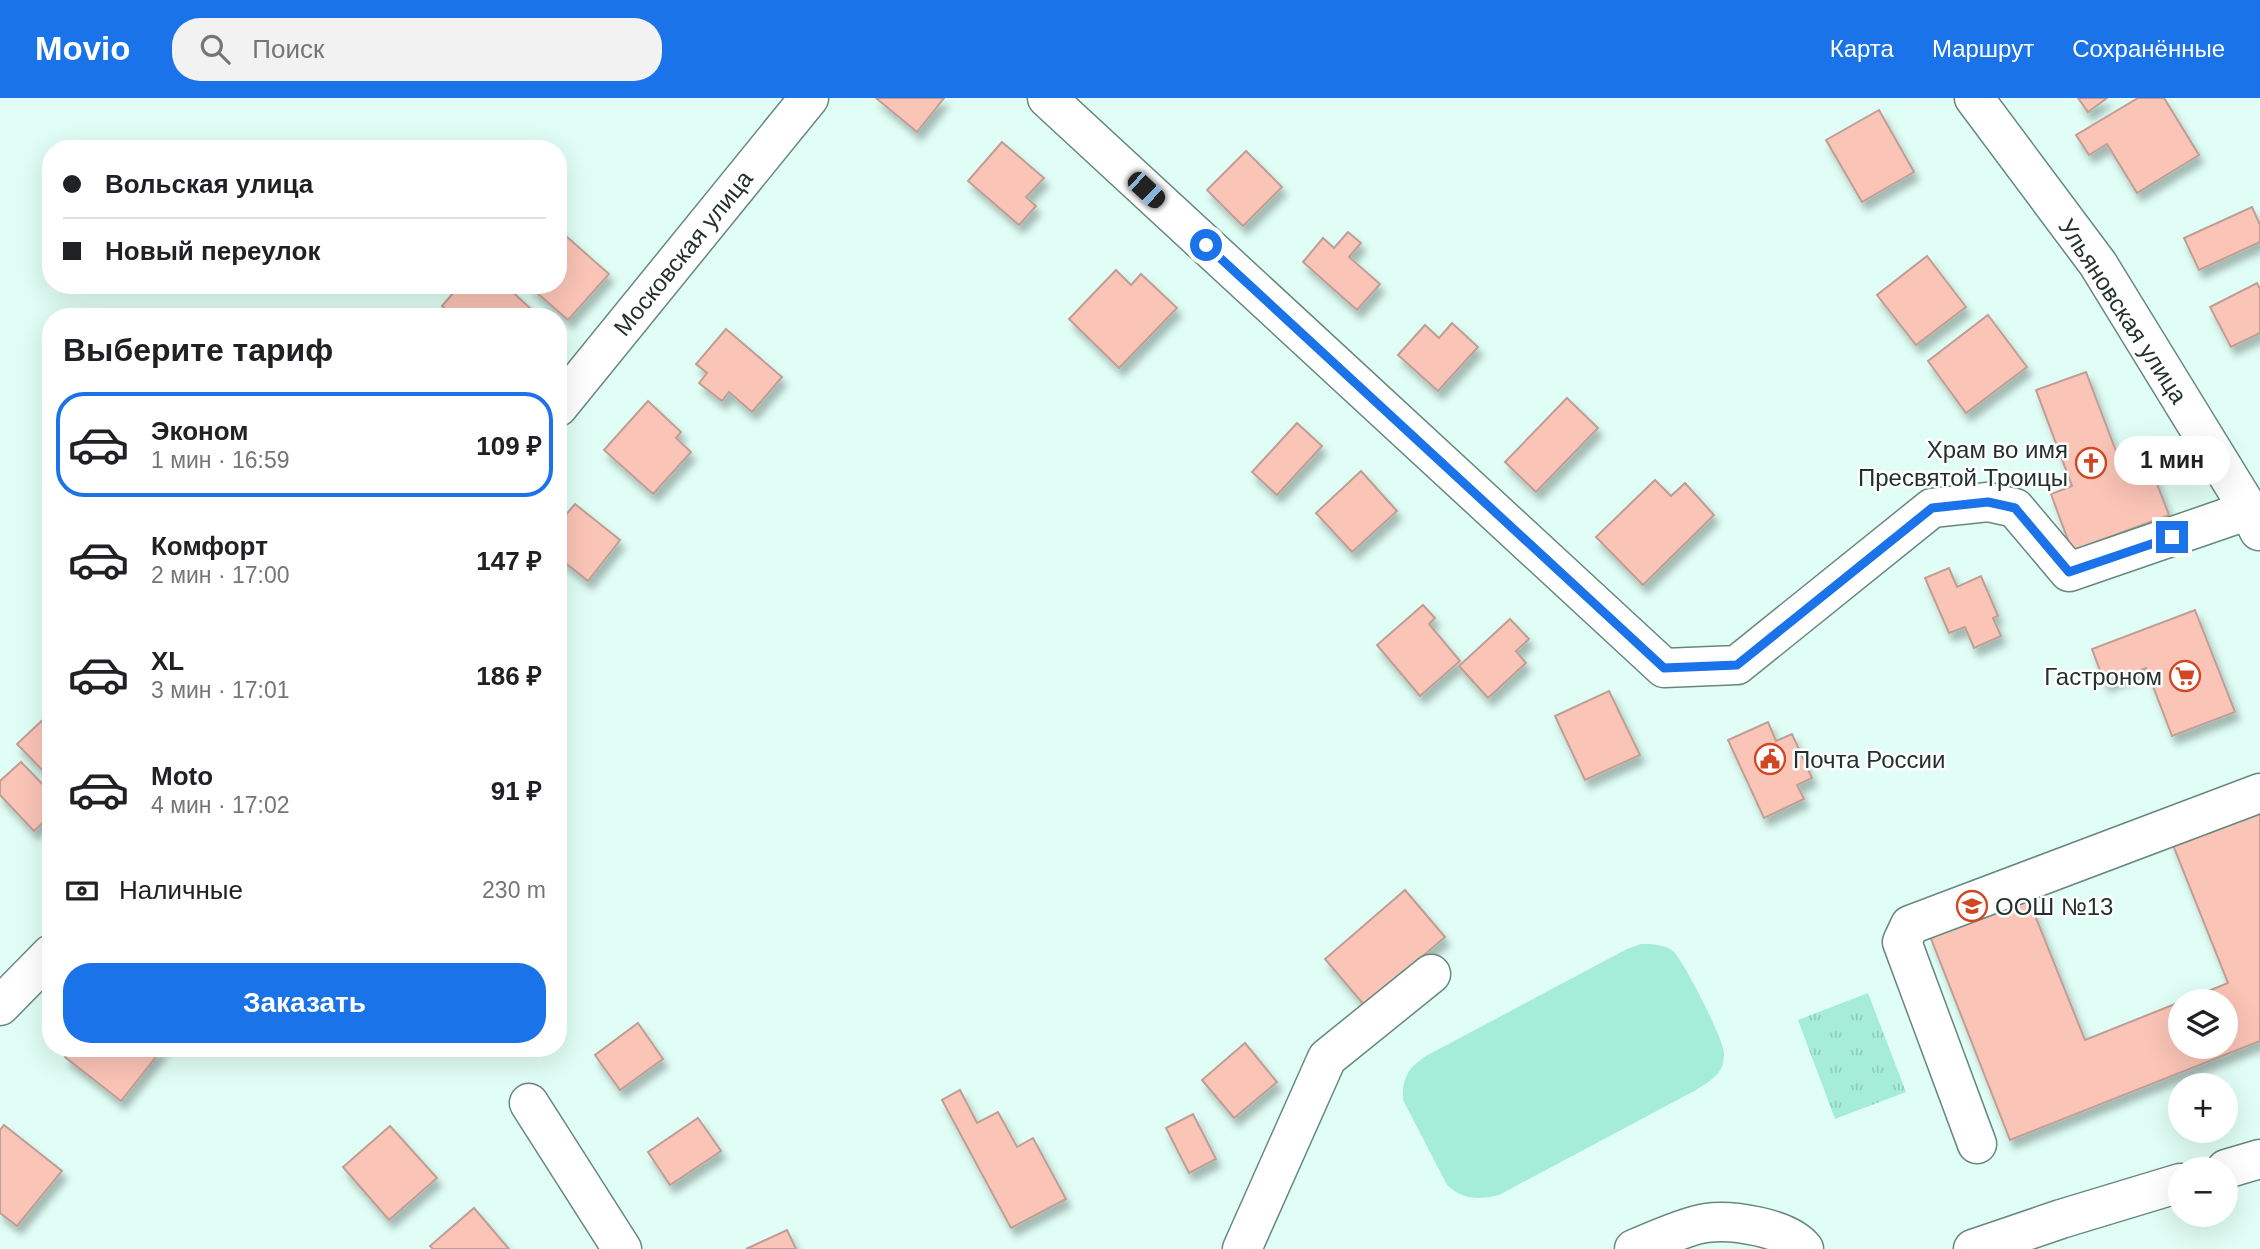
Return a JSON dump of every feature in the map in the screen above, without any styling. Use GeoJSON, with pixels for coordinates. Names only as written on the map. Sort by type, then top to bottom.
{"type":"FeatureCollection","features":[{"type":"Feature","properties":{"kind":"street","name":"Московская улица"},"geometry":{"type":"LineString","coordinates":[[567,396],[809,98]]}},
{"type":"Feature","properties":{"kind":"street"},"geometry":{"type":"LineString","coordinates":[[1047,98],[1664,668],[1737,665],[1932,508],[1988,502],[2015,508],[2069,572],[2254,521]]}},
{"type":"Feature","properties":{"kind":"street","name":"Ульяновская улица"},"geometry":{"type":"LineString","coordinates":[[1974,98],[2098,264],[2254,521]]}},
{"type":"Feature","properties":{"kind":"street"},"geometry":{"type":"LineString","coordinates":[[1977,1144],[1902,942],[1910,925],[2260,793]]}},
{"type":"Feature","properties":{"kind":"street"},"geometry":{"type":"LineString","coordinates":[[0,1006],[42,963]]}},
{"type":"Feature","properties":{"kind":"street"},"geometry":{"type":"LineString","coordinates":[[1242,1249],[1327,1058],[1432,974]]}},
{"type":"Feature","properties":{"kind":"street"},"geometry":{"type":"LineString","coordinates":[[529,1103],[622,1249]]}},
{"type":"Feature","properties":{"kind":"street"},"geometry":{"type":"LineString","coordinates":[[2238,1165],[2260,1159]]}},
{"type":"Feature","properties":{"kind":"street"},"geometry":{"type":"LineString","coordinates":[[1973,1249],[2168,1187]]}},
{"type":"Feature","properties":{"kind":"street"},"geometry":{"type":"LineString","coordinates":[[1634,1249],[1706,1223],[1755,1225],[1798,1241],[1804,1249]]}},
{"type":"Feature","properties":{"kind":"green space"},"geometry":{"type":"Polygon","coordinates":[[[1641,944],[1658,945],[1673,951],[1685,969],[1722,1045],[1724,1059],[1719,1072],[1696,1090],[1499,1195],[1472,1198],[1453,1190],[1447,1185],[1403,1100],[1405,1080],[1411,1069],[1426,1056],[1641,944]]]}},
{"type":"Feature","properties":{"kind":"green space"},"geometry":{"type":"Polygon","coordinates":[[[1868,993],[1906,1092],[1835,1119],[1798,1020],[1868,993]]]}},
{"type":"Feature","properties":{"kind":"building"},"geometry":{"type":"Polygon","coordinates":[[[876,98],[944,98],[917,132],[876,98]]]}},
{"type":"Feature","properties":{"kind":"building"},"geometry":{"type":"Polygon","coordinates":[[[2078,98],[2107,98],[2088,112],[2078,98]]]}},
{"type":"Feature","properties":{"kind":"building"},"geometry":{"type":"Polygon","coordinates":[[[2138,98],[2164,98],[2199,155],[2137,193],[2107,144],[2089,155],[2076,135],[2138,98]]]}},
{"type":"Feature","properties":{"kind":"building"},"geometry":{"type":"Polygon","coordinates":[[[1879,110],[1914,172],[1862,202],[1826,140],[1879,110]]]}},
{"type":"Feature","properties":{"kind":"building"},"geometry":{"type":"Polygon","coordinates":[[[1002,142],[1044,178],[1026,197],[1036,206],[1019,225],[968,181],[1002,142]]]}},
{"type":"Feature","properties":{"kind":"building"},"geometry":{"type":"Polygon","coordinates":[[[1246,151],[1282,187],[1243,226],[1207,190],[1246,151]]]}},
{"type":"Feature","properties":{"kind":"building"},"geometry":{"type":"Polygon","coordinates":[[[2252,207],[2260,225],[2260,242],[2199,270],[2184,238],[2252,207]]]}},
{"type":"Feature","properties":{"kind":"building"},"geometry":{"type":"Polygon","coordinates":[[[1348,232],[1361,243],[1349,257],[1380,284],[1357,310],[1303,262],[1323,238],[1334,248],[1348,232]]]}},
{"type":"Feature","properties":{"kind":"building"},"geometry":{"type":"Polygon","coordinates":[[[567,237],[609,274],[568,320],[567,308],[554,308],[538,294],[567,294],[567,237]]]}},
{"type":"Feature","properties":{"kind":"building"},"geometry":{"type":"Polygon","coordinates":[[[1927,256],[1966,307],[1916,345],[1877,295],[1927,256]]]}},
{"type":"Feature","properties":{"kind":"building"},"geometry":{"type":"Polygon","coordinates":[[[1116,270],[1131,285],[1141,274],[1177,308],[1119,368],[1069,319],[1116,270]]]}},
{"type":"Feature","properties":{"kind":"building"},"geometry":{"type":"Polygon","coordinates":[[[2257,283],[2260,289],[2260,333],[2231,347],[2210,307],[2257,283]]]}},
{"type":"Feature","properties":{"kind":"building"},"geometry":{"type":"Polygon","coordinates":[[[452,294],[515,294],[530,308],[444,308],[442,306],[452,294]]]}},
{"type":"Feature","properties":{"kind":"building"},"geometry":{"type":"Polygon","coordinates":[[[1988,315],[2027,367],[1966,413],[1928,361],[1988,315]]]}},
{"type":"Feature","properties":{"kind":"building"},"geometry":{"type":"Polygon","coordinates":[[[1452,323],[1478,347],[1438,391],[1398,355],[1425,325],[1439,338],[1452,323]]]}},
{"type":"Feature","properties":{"kind":"building"},"geometry":{"type":"Polygon","coordinates":[[[726,329],[782,377],[752,412],[729,392],[722,401],[699,383],[707,373],[696,364],[726,329]]]}},
{"type":"Feature","properties":{"kind":"building","name":"Храм во имя Пресвятой Троицы"},"geometry":{"type":"Polygon","coordinates":[[[2086,372],[2122,467],[2147,458],[2169,515],[2072,551],[2051,494],[2072,486],[2036,390],[2086,372]]]}},
{"type":"Feature","properties":{"kind":"building"},"geometry":{"type":"Polygon","coordinates":[[[1567,398],[1598,428],[1536,492],[1505,462],[1567,398]]]}},
{"type":"Feature","properties":{"kind":"building"},"geometry":{"type":"Polygon","coordinates":[[[648,401],[681,432],[676,438],[691,452],[653,494],[604,450],[648,401]]]}},
{"type":"Feature","properties":{"kind":"building"},"geometry":{"type":"Polygon","coordinates":[[[1297,423],[1322,446],[1277,495],[1252,472],[1297,423]]]}},
{"type":"Feature","properties":{"kind":"building"},"geometry":{"type":"Polygon","coordinates":[[[1361,471],[1397,511],[1352,552],[1316,513],[1361,471]]]}},
{"type":"Feature","properties":{"kind":"building"},"geometry":{"type":"Polygon","coordinates":[[[1655,480],[1671,496],[1685,483],[1714,515],[1643,585],[1596,537],[1655,480]]]}},
{"type":"Feature","properties":{"kind":"building"},"geometry":{"type":"Polygon","coordinates":[[[575,504],[620,540],[588,581],[567,564],[567,513],[575,504]]]}},
{"type":"Feature","properties":{"kind":"building"},"geometry":{"type":"Polygon","coordinates":[[[1949,568],[1957,587],[1981,576],[1998,616],[1993,618],[2001,636],[1974,648],[1965,627],[1949,633],[1925,578],[1949,568]]]}},
{"type":"Feature","properties":{"kind":"building"},"geometry":{"type":"Polygon","coordinates":[[[1423,605],[1435,618],[1429,624],[1460,661],[1420,696],[1377,645],[1423,605]]]}},
{"type":"Feature","properties":{"kind":"building","name":"Гастроном"},"geometry":{"type":"Polygon","coordinates":[[[2195,610],[2235,712],[2172,736],[2146,668],[2105,684],[2092,649],[2195,610]]]}},
{"type":"Feature","properties":{"kind":"building"},"geometry":{"type":"Polygon","coordinates":[[[1510,619],[1529,639],[1516,651],[1526,663],[1488,698],[1459,666],[1510,619]]]}},
{"type":"Feature","properties":{"kind":"building"},"geometry":{"type":"Polygon","coordinates":[[[1609,691],[1640,755],[1585,780],[1555,716],[1609,691]]]}},
{"type":"Feature","properties":{"kind":"building"},"geometry":{"type":"Polygon","coordinates":[[[42,720],[42,770],[17,744],[42,720]]]}},
{"type":"Feature","properties":{"kind":"building","name":"Почта России"},"geometry":{"type":"Polygon","coordinates":[[[1768,722],[1776,741],[1792,734],[1812,778],[1797,785],[1804,799],[1764,818],[1728,740],[1768,722]]]}},
{"type":"Feature","properties":{"kind":"building"},"geometry":{"type":"Polygon","coordinates":[[[21,762],[42,784],[42,823],[34,831],[0,795],[0,781],[21,762]]]}},
{"type":"Feature","properties":{"kind":"building"},"geometry":{"type":"Polygon","coordinates":[[[2260,805],[2260,1041],[2238,1050],[2238,989],[2213,989],[2228,983],[2171,840],[2260,805]]]}},
{"type":"Feature","properties":{"kind":"building"},"geometry":{"type":"Polygon","coordinates":[[[1405,890],[1445,937],[1365,1006],[1325,959],[1405,890]]]}},
{"type":"Feature","properties":{"kind":"building"},"geometry":{"type":"Polygon","coordinates":[[[2028,898],[2085,1040],[2168,1007],[2168,1059],[2215,1059],[2179,1073],[2168,1073],[2168,1077],[2010,1140],[1930,936],[2028,898]]]}},
{"type":"Feature","properties":{"kind":"building"},"geometry":{"type":"Polygon","coordinates":[[[638,1023],[663,1059],[620,1090],[595,1055],[638,1023]]]}},
{"type":"Feature","properties":{"kind":"building"},"geometry":{"type":"Polygon","coordinates":[[[1245,1043],[1277,1082],[1234,1118],[1202,1080],[1245,1043]]]}},
{"type":"Feature","properties":{"kind":"building"},"geometry":{"type":"Polygon","coordinates":[[[65,1057],[156,1057],[121,1101],[65,1057]]]}},
{"type":"Feature","properties":{"kind":"building"},"geometry":{"type":"Polygon","coordinates":[[[960,1090],[977,1123],[998,1112],[1017,1147],[1033,1138],[1066,1199],[1011,1228],[942,1100],[960,1090]]]}},
{"type":"Feature","properties":{"kind":"building"},"geometry":{"type":"Polygon","coordinates":[[[1193,1114],[1216,1159],[1189,1173],[1166,1128],[1193,1114]]]}},
{"type":"Feature","properties":{"kind":"building"},"geometry":{"type":"Polygon","coordinates":[[[698,1118],[721,1151],[670,1185],[648,1152],[698,1118]]]}},
{"type":"Feature","properties":{"kind":"building"},"geometry":{"type":"Polygon","coordinates":[[[4,1125],[62,1171],[17,1226],[0,1213],[0,1130],[4,1125]]]}},
{"type":"Feature","properties":{"kind":"building"},"geometry":{"type":"Polygon","coordinates":[[[390,1126],[437,1178],[389,1220],[343,1167],[390,1126]]]}},
{"type":"Feature","properties":{"kind":"building"},"geometry":{"type":"Polygon","coordinates":[[[474,1208],[509,1249],[433,1249],[430,1246],[474,1208]]]}},
{"type":"Feature","properties":{"kind":"building"},"geometry":{"type":"Polygon","coordinates":[[[787,1230],[796,1249],[746,1249],[787,1230]]]}},
{"type":"Feature","properties":{"kind":"place","name":"Храм во имя Пресвятой Троицы"},"geometry":{"type":"Point","coordinates":[2091,463]}},
{"type":"Feature","properties":{"kind":"place","name":"Гастроном"},"geometry":{"type":"Point","coordinates":[2185,676]}},
{"type":"Feature","properties":{"kind":"place","name":"Почта России"},"geometry":{"type":"Point","coordinates":[1770,759]}},
{"type":"Feature","properties":{"kind":"place","name":"ООШ №13"},"geometry":{"type":"Point","coordinates":[1972,906]}},
{"type":"Feature","properties":{"kind":"route"},"geometry":{"type":"LineString","coordinates":[[1206,245],[1664,668],[1737,665],[1932,508],[1988,502],[2015,508],[2069,572],[2172,537]]}}]}
